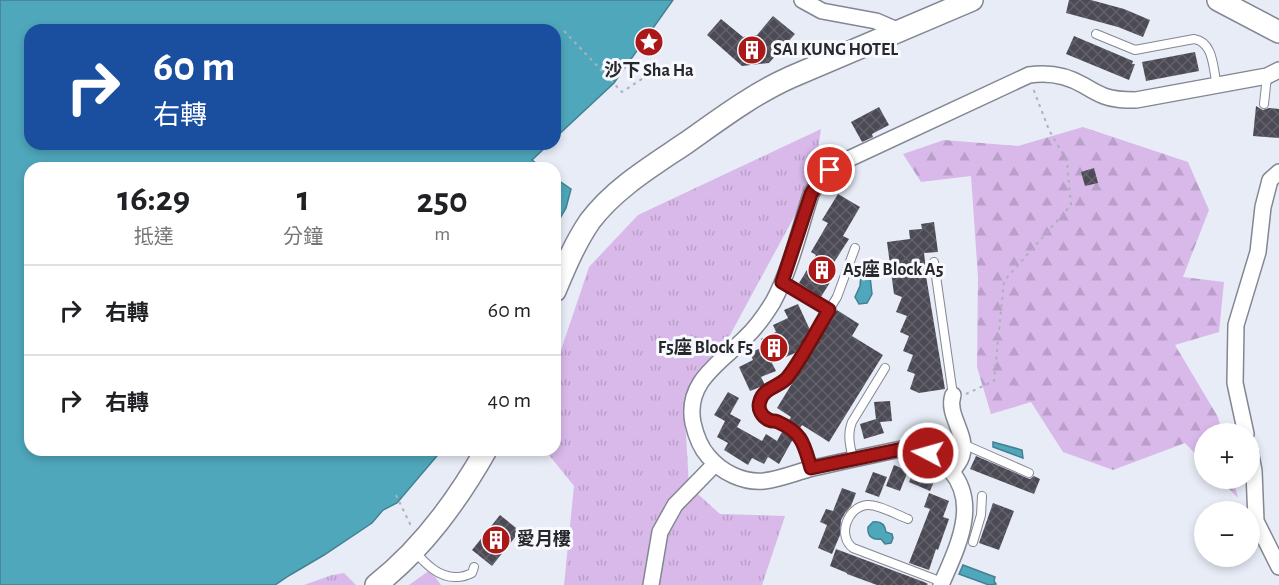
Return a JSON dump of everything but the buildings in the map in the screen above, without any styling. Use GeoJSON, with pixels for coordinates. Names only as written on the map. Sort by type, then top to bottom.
{"type":"FeatureCollection","features":[{"type":"Feature","properties":{"kind":"main road"},"geometry":{"type":"LineString","coordinates":[[561,277],[574,247],[591,220],[610,200],[636,177],[732,110],[785,79],[972,0]]}},
{"type":"Feature","properties":{"kind":"main road"},"geometry":{"type":"LineString","coordinates":[[1218,0],[1279,32]]}},
{"type":"Feature","properties":{"kind":"main road"},"geometry":{"type":"LineString","coordinates":[[376,585],[418,547],[439,522],[470,479],[483,456]]}},
{"type":"Feature","properties":{"kind":"street"},"geometry":{"type":"LineString","coordinates":[[802,0],[822,11],[876,21],[899,31]]}},
{"type":"Feature","properties":{"kind":"street"},"geometry":{"type":"LineString","coordinates":[[942,584],[952,560],[964,518],[964,502],[960,486],[952,472],[945,464],[928,453],[907,448],[811,468],[764,481],[729,474],[703,451],[696,435],[692,418],[699,384],[710,369],[755,327],[773,302],[782,282],[811,194],[816,186],[830,170],[840,163],[1029,75],[1062,76],[1102,95],[1125,100],[1148,99],[1273,73]]}},
{"type":"Feature","properties":{"kind":"street"},"geometry":{"type":"LineString","coordinates":[[1244,423],[1235,383],[1236,325],[1258,252],[1263,207],[1270,180],[1279,172]]}},
{"type":"Feature","properties":{"kind":"street"},"geometry":{"type":"LineString","coordinates":[[952,398],[963,444],[962,456],[952,472]]}},
{"type":"Feature","properties":{"kind":"street"},"geometry":{"type":"LineString","coordinates":[[651,585],[660,532],[675,505],[715,464]]}},
{"type":"Feature","properties":{"kind":"street"},"geometry":{"type":"LineString","coordinates":[[1255,489],[1256,521],[1279,567]]}},
{"type":"Feature","properties":{"kind":"lane"},"geometry":{"type":"LineString","coordinates":[[1096,34],[1135,50],[1198,39],[1210,51],[1217,86]]}},
{"type":"Feature","properties":{"kind":"lane"},"geometry":{"type":"LineString","coordinates":[[1264,104],[1273,73]]}},
{"type":"Feature","properties":{"kind":"lane"},"geometry":{"type":"LineString","coordinates":[[811,468],[804,442],[796,433],[766,419],[759,405],[766,391],[788,377],[837,297],[855,248]]}},
{"type":"Feature","properties":{"kind":"lane"},"geometry":{"type":"LineString","coordinates":[[934,262],[952,398]]}},
{"type":"Feature","properties":{"kind":"lane"},"geometry":{"type":"LineString","coordinates":[[782,282],[829,310]]}},
{"type":"Feature","properties":{"kind":"lane"},"geometry":{"type":"LineString","coordinates":[[853,459],[849,428],[885,368]]}},
{"type":"Feature","properties":{"kind":"lane"},"geometry":{"type":"LineString","coordinates":[[963,444],[1029,473]]}},
{"type":"Feature","properties":{"kind":"lane"},"geometry":{"type":"LineString","coordinates":[[973,542],[981,515],[982,496]]}},
{"type":"Feature","properties":{"kind":"lane"},"geometry":{"type":"LineString","coordinates":[[908,519],[877,507],[864,506],[849,517],[845,528],[845,539],[853,549],[942,584]]}},
{"type":"Feature","properties":{"kind":"lane"},"geometry":{"type":"LineString","coordinates":[[964,518],[981,515]]}},
{"type":"Feature","properties":{"kind":"lane"},"geometry":{"type":"LineString","coordinates":[[418,547],[427,565],[442,575],[457,578],[472,573],[474,567]]}},
{"type":"Feature","properties":{"kind":"path"},"geometry":{"type":"LineString","coordinates":[[564,32],[622,92],[648,75]]}},
{"type":"Feature","properties":{"kind":"path"},"geometry":{"type":"LineString","coordinates":[[952,398],[994,381],[1004,281],[1071,205],[1067,161],[1049,129],[1029,75]]}},
{"type":"Feature","properties":{"kind":"path"},"geometry":{"type":"LineString","coordinates":[[396,495],[416,536],[418,547]]}},
{"type":"Feature","properties":{"kind":"green space"},"geometry":{"type":"Polygon","coordinates":[[[1083,127],[1188,162],[1209,210],[1183,277],[1224,282],[1219,332],[1175,345],[1220,423],[1194,423],[1194,452],[1185,443],[1113,470],[1063,452],[1031,402],[991,414],[977,367],[978,277],[971,176],[921,182],[903,154],[944,140],[1018,146],[1083,127]]]}},
{"type":"Feature","properties":{"kind":"green space"},"geometry":{"type":"Polygon","coordinates":[[[821,129],[813,182],[730,335],[684,401],[689,486],[720,514],[785,516],[762,585],[564,585],[574,486],[550,456],[561,456],[561,350],[589,267],[638,215],[821,129]]]}},
{"type":"Feature","properties":{"kind":"green space"},"geometry":{"type":"Polygon","coordinates":[[[1229,489],[1236,489],[1238,498],[1229,489]]]}},
{"type":"Feature","properties":{"kind":"green space"},"geometry":{"type":"Polygon","coordinates":[[[430,570],[441,585],[409,585],[430,570]]]}},
{"type":"Feature","properties":{"kind":"green space"},"geometry":{"type":"Polygon","coordinates":[[[344,573],[356,585],[304,585],[332,575],[344,573]]]}},
{"type":"Feature","properties":{"kind":"water"},"geometry":{"type":"Polygon","coordinates":[[[0,0],[673,0],[614,83],[561,132],[561,24],[24,24],[24,150],[543,150],[532,160],[534,162],[24,162],[24,456],[437,456],[397,503],[383,510],[372,523],[275,585],[0,585],[0,0]]]}},
{"type":"Feature","properties":{"kind":"water"},"geometry":{"type":"Polygon","coordinates":[[[561,182],[571,189],[561,217],[561,182]]]}},
{"type":"Feature","properties":{"kind":"water"},"geometry":{"type":"Polygon","coordinates":[[[863,272],[870,276],[872,294],[867,303],[859,304],[855,297],[863,272]]]}},
{"type":"Feature","properties":{"kind":"water"},"geometry":{"type":"Polygon","coordinates":[[[993,442],[1022,450],[1023,458],[993,447],[993,442]]]}},
{"type":"Feature","properties":{"kind":"water"},"geometry":{"type":"Polygon","coordinates":[[[873,522],[882,524],[886,532],[892,534],[891,543],[885,544],[881,539],[875,539],[870,535],[868,527],[873,522]]]}},
{"type":"Feature","properties":{"kind":"water"},"geometry":{"type":"Polygon","coordinates":[[[963,565],[995,577],[996,584],[989,585],[959,574],[963,565]]]}},
{"type":"Feature","properties":{"kind":"place","name":"沙下 Sha Ha"},"geometry":{"type":"Point","coordinates":[649,42]}},
{"type":"Feature","properties":{"kind":"place","name":"SAI KUNG HOTEL"},"geometry":{"type":"Point","coordinates":[752,50]}},
{"type":"Feature","properties":{"kind":"place","name":"A5座 Block A5"},"geometry":{"type":"Point","coordinates":[822,270]}},
{"type":"Feature","properties":{"kind":"place","name":"F5座 Block F5"},"geometry":{"type":"Point","coordinates":[774,348]}},
{"type":"Feature","properties":{"kind":"place","name":"愛月樓"},"geometry":{"type":"Point","coordinates":[496,540]}},
{"type":"Feature","properties":{"kind":"route"},"geometry":{"type":"LineString","coordinates":[[830,170],[822,177],[811,194],[782,282],[829,310],[788,377],[762,395],[760,410],[766,419],[796,433],[804,442],[811,468],[907,448],[928,453]]}}]}
